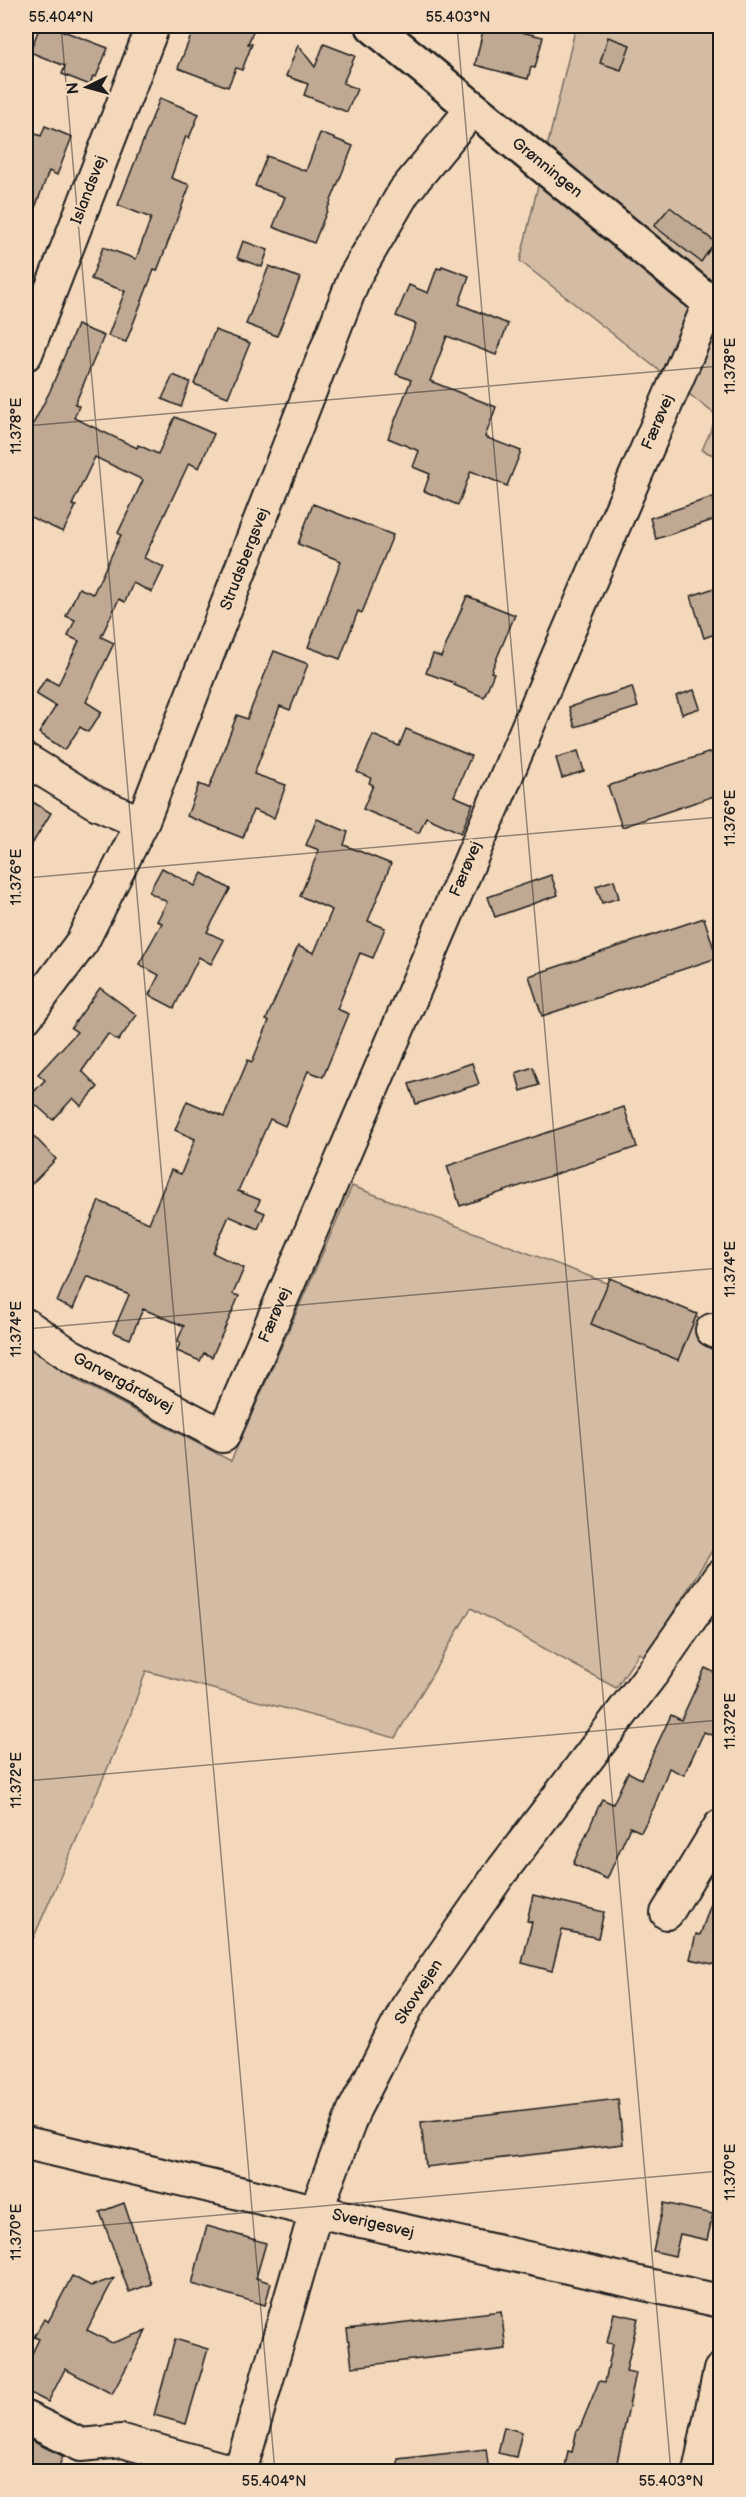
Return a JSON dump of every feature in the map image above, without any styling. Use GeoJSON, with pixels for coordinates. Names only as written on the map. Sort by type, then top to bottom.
{"type":"FeatureCollection","features":[{"type":"Feature","properties":{"kind":"main road","name":"Grønningen"},"geometry":{"type":"LineString","coordinates":[[373,26],[715,306]]}},
{"type":"Feature","properties":{"kind":"street","name":"Islandsvej"},"geometry":{"type":"LineString","coordinates":[[26,354],[153,26]]}},
{"type":"Feature","properties":{"kind":"street","name":"Strudsbergsvej"},"geometry":{"type":"LineString","coordinates":[[26,1017],[82,942],[142,823],[355,276],[404,192],[473,108]]}},
{"type":"Feature","properties":{"kind":"street","name":"Færøvej"},"geometry":{"type":"LineString","coordinates":[[223,1436],[715,306]]}},
{"type":"Feature","properties":{"kind":"street"},"geometry":{"type":"LineString","coordinates":[[26,760],[96,803],[142,823]]}},
{"type":"Feature","properties":{"kind":"street","name":"Garvergårdsvej"},"geometry":{"type":"LineString","coordinates":[[26,1325],[70,1355],[223,1436]]}},
{"type":"Feature","properties":{"kind":"street","name":"Skovvejen"},"geometry":{"type":"LineString","coordinates":[[240,2472],[316,2211],[354,2110],[407,2007],[498,1876],[654,1671],[720,1576]]}},
{"type":"Feature","properties":{"kind":"street"},"geometry":{"type":"LineString","coordinates":[[667,1913],[720,1826]]}},
{"type":"Feature","properties":{"kind":"street","name":"Sverigesvej"},"geometry":{"type":"LineString","coordinates":[[26,2143],[316,2211],[720,2301]]}},
{"type":"Feature","properties":{"kind":"street"},"geometry":{"type":"LineString","coordinates":[[699,2472],[720,2370]]}},
{"type":"Feature","properties":{"kind":"street"},"geometry":{"type":"LineString","coordinates":[[26,2418],[81,2445],[122,2441],[234,2472]]}},
{"type":"Feature","properties":{"kind":"shaded area"},"geometry":{"type":"Polygon","coordinates":[[[576,26],[720,26],[720,458],[702,450],[717,416],[520,261],[576,26]]]}},
{"type":"Feature","properties":{"kind":"shaded area"},"geometry":{"type":"Polygon","coordinates":[[[352,1186],[720,1326],[720,1538],[646,1656],[639,1653],[616,1688],[471,1608],[395,1738],[146,1671],[129,1719],[26,1955],[26,1346],[75,1379],[231,1461],[352,1186]]]}},
{"type":"Feature","properties":{"kind":"building"},"geometry":{"type":"Polygon","coordinates":[[[40,26],[50,26],[108,48],[96,77],[93,76],[90,85],[62,74],[65,66],[30,52],[40,26]]]}},
{"type":"Feature","properties":{"kind":"building"},"geometry":{"type":"Polygon","coordinates":[[[195,26],[255,26],[248,44],[252,44],[242,70],[236,68],[228,87],[178,68],[195,26]]]}},
{"type":"Feature","properties":{"kind":"building"},"geometry":{"type":"Polygon","coordinates":[[[484,26],[495,26],[543,37],[535,68],[531,67],[528,79],[475,65],[484,26]]]}},
{"type":"Feature","properties":{"kind":"building"},"geometry":{"type":"Polygon","coordinates":[[[608,37],[630,45],[621,70],[600,63],[608,37]]]}},
{"type":"Feature","properties":{"kind":"building"},"geometry":{"type":"Polygon","coordinates":[[[324,44],[355,56],[343,83],[357,89],[347,112],[304,95],[308,84],[286,76],[298,45],[315,67],[324,44]]]}},
{"type":"Feature","properties":{"kind":"building"},"geometry":{"type":"Polygon","coordinates":[[[160,98],[199,114],[189,138],[186,136],[171,178],[190,185],[157,271],[154,270],[126,342],[108,336],[125,291],[91,279],[103,247],[136,259],[151,218],[118,205],[160,98]]]}},
{"type":"Feature","properties":{"kind":"building"},"geometry":{"type":"Polygon","coordinates":[[[45,126],[72,137],[57,175],[49,171],[27,229],[26,130],[41,136],[45,126]]]}},
{"type":"Feature","properties":{"kind":"building"},"geometry":{"type":"Polygon","coordinates":[[[320,133],[353,146],[314,243],[273,227],[285,197],[255,186],[267,156],[306,171],[320,133]]]}},
{"type":"Feature","properties":{"kind":"building"},"geometry":{"type":"Polygon","coordinates":[[[670,207],[715,242],[701,262],[654,226],[670,207]]]}},
{"type":"Feature","properties":{"kind":"building"},"geometry":{"type":"Polygon","coordinates":[[[243,241],[268,250],[262,267],[237,258],[243,241]]]}},
{"type":"Feature","properties":{"kind":"building"},"geometry":{"type":"Polygon","coordinates":[[[269,266],[300,278],[277,336],[246,324],[269,266]]]}},
{"type":"Feature","properties":{"kind":"building"},"geometry":{"type":"Polygon","coordinates":[[[442,266],[469,276],[459,304],[508,324],[496,355],[447,336],[430,381],[496,407],[485,437],[521,451],[507,486],[471,471],[458,505],[424,491],[430,474],[413,467],[419,451],[388,438],[411,380],[396,374],[416,324],[396,316],[409,285],[428,293],[437,268],[441,269],[442,266]]]}},
{"type":"Feature","properties":{"kind":"building"},"geometry":{"type":"Polygon","coordinates":[[[77,325],[104,336],[75,404],[79,406],[74,418],[137,448],[138,445],[158,454],[175,417],[214,434],[199,468],[189,463],[144,558],[164,567],[152,592],[133,583],[125,602],[119,599],[101,637],[114,643],[86,702],[102,712],[88,732],[80,727],[65,750],[39,733],[56,706],[36,694],[46,678],[58,685],[79,641],[68,636],[75,620],[66,616],[79,588],[93,594],[121,535],[118,533],[143,480],[95,457],[72,505],[76,506],[63,532],[26,515],[26,438],[50,391],[77,325]]]}},
{"type":"Feature","properties":{"kind":"building"},"geometry":{"type":"Polygon","coordinates":[[[215,330],[250,343],[228,397],[194,384],[215,330]]]}},
{"type":"Feature","properties":{"kind":"building"},"geometry":{"type":"Polygon","coordinates":[[[173,375],[190,382],[181,407],[162,399],[173,375]]]}},
{"type":"Feature","properties":{"kind":"building"},"geometry":{"type":"Polygon","coordinates":[[[713,497],[719,518],[656,539],[650,518],[713,497]]]}},
{"type":"Feature","properties":{"kind":"building"},"geometry":{"type":"Polygon","coordinates":[[[313,504],[393,535],[362,613],[358,611],[340,659],[308,647],[341,561],[298,544],[313,504]]]}},
{"type":"Feature","properties":{"kind":"building"},"geometry":{"type":"Polygon","coordinates":[[[720,586],[720,632],[704,638],[691,596],[720,586]]]}},
{"type":"Feature","properties":{"kind":"building"},"geometry":{"type":"Polygon","coordinates":[[[467,596],[515,615],[491,672],[494,673],[484,697],[454,685],[455,683],[426,673],[433,654],[441,657],[467,596]]]}},
{"type":"Feature","properties":{"kind":"building"},"geometry":{"type":"Polygon","coordinates":[[[274,651],[308,664],[290,710],[280,706],[254,774],[286,785],[274,818],[253,810],[243,838],[187,816],[199,784],[209,788],[237,715],[247,719],[274,651]]]}},
{"type":"Feature","properties":{"kind":"building"},"geometry":{"type":"Polygon","coordinates":[[[632,687],[638,707],[575,727],[569,707],[632,687]]]}},
{"type":"Feature","properties":{"kind":"building"},"geometry":{"type":"Polygon","coordinates":[[[694,690],[700,708],[682,714],[676,696],[694,690]]]}},
{"type":"Feature","properties":{"kind":"building"},"geometry":{"type":"Polygon","coordinates":[[[406,729],[471,756],[454,796],[473,804],[461,833],[426,817],[419,833],[363,809],[373,785],[369,783],[371,778],[357,772],[373,735],[399,746],[406,729]]]}},
{"type":"Feature","properties":{"kind":"building"},"geometry":{"type":"Polygon","coordinates":[[[720,749],[720,794],[622,827],[608,786],[720,749]]]}},
{"type":"Feature","properties":{"kind":"building"},"geometry":{"type":"Polygon","coordinates":[[[578,751],[584,771],[562,778],[556,758],[578,751]]]}},
{"type":"Feature","properties":{"kind":"building"},"geometry":{"type":"Polygon","coordinates":[[[26,798],[51,813],[26,854],[26,798]]]}},
{"type":"Feature","properties":{"kind":"building"},"geometry":{"type":"Polygon","coordinates":[[[317,819],[348,832],[344,845],[391,864],[368,921],[385,928],[373,958],[360,953],[337,1009],[349,1014],[323,1077],[308,1071],[285,1126],[270,1119],[238,1191],[260,1200],[256,1209],[265,1213],[258,1229],[229,1216],[213,1253],[244,1268],[233,1294],[239,1296],[212,1357],[204,1353],[200,1361],[177,1351],[180,1343],[177,1342],[184,1326],[143,1309],[130,1339],[113,1332],[129,1295],[87,1276],[73,1309],[57,1302],[99,1201],[149,1223],[171,1170],[181,1174],[195,1139],[175,1130],[187,1101],[224,1117],[248,1060],[252,1062],[269,1021],[266,1020],[298,946],[314,953],[332,910],[300,896],[319,850],[306,845],[317,819]]]}},
{"type":"Feature","properties":{"kind":"building"},"geometry":{"type":"Polygon","coordinates":[[[162,868],[195,886],[202,873],[230,889],[207,932],[224,940],[211,964],[199,957],[174,1008],[149,995],[159,975],[139,964],[162,923],[157,921],[167,902],[149,892],[162,868]]]}},
{"type":"Feature","properties":{"kind":"building"},"geometry":{"type":"Polygon","coordinates":[[[551,875],[558,895],[495,917],[488,897],[551,875]]]}},
{"type":"Feature","properties":{"kind":"building"},"geometry":{"type":"Polygon","coordinates":[[[614,880],[619,898],[602,903],[596,886],[614,880]]]}},
{"type":"Feature","properties":{"kind":"building"},"geometry":{"type":"Polygon","coordinates":[[[704,918],[717,958],[542,1016],[529,976],[704,918]]]}},
{"type":"Feature","properties":{"kind":"building"},"geometry":{"type":"Polygon","coordinates":[[[100,988],[137,1015],[118,1041],[108,1034],[82,1071],[98,1087],[81,1106],[73,1098],[53,1120],[28,1098],[45,1080],[38,1074],[77,1032],[71,1028],[100,988]]]}},
{"type":"Feature","properties":{"kind":"building"},"geometry":{"type":"Polygon","coordinates":[[[472,1063],[479,1084],[416,1104],[409,1084],[472,1063]]]}},
{"type":"Feature","properties":{"kind":"building"},"geometry":{"type":"Polygon","coordinates":[[[533,1067],[539,1085],[521,1091],[516,1073],[533,1067]]]}},
{"type":"Feature","properties":{"kind":"building"},"geometry":{"type":"Polygon","coordinates":[[[624,1107],[637,1147],[460,1206],[447,1166],[624,1107]]]}},
{"type":"Feature","properties":{"kind":"building"},"geometry":{"type":"Polygon","coordinates":[[[26,1128],[56,1159],[26,1190],[26,1128]]]}},
{"type":"Feature","properties":{"kind":"building"},"geometry":{"type":"Polygon","coordinates":[[[610,1278],[697,1314],[678,1360],[591,1324],[610,1278]]]}},
{"type":"Feature","properties":{"kind":"building"},"geometry":{"type":"Polygon","coordinates":[[[705,1668],[720,1675],[720,1723],[714,1736],[704,1732],[684,1775],[669,1768],[654,1807],[641,1832],[630,1827],[607,1879],[573,1864],[602,1799],[613,1804],[628,1772],[641,1779],[671,1715],[681,1720],[705,1668]]]}},
{"type":"Feature","properties":{"kind":"building"},"geometry":{"type":"Polygon","coordinates":[[[718,1884],[720,1885],[720,1950],[717,1965],[690,1959],[696,1934],[700,1935],[718,1884]]]}},
{"type":"Feature","properties":{"kind":"building"},"geometry":{"type":"Polygon","coordinates":[[[533,1895],[604,1912],[598,1938],[562,1930],[552,1971],[522,1963],[532,1922],[527,1921],[533,1895]]]}},
{"type":"Feature","properties":{"kind":"building"},"geometry":{"type":"Polygon","coordinates":[[[618,2099],[623,2144],[426,2167],[421,2122],[618,2099]]]}},
{"type":"Feature","properties":{"kind":"building"},"geometry":{"type":"Polygon","coordinates":[[[124,2203],[151,2284],[129,2292],[100,2212],[124,2203]]]}},
{"type":"Feature","properties":{"kind":"building"},"geometry":{"type":"Polygon","coordinates":[[[664,2203],[713,2214],[707,2240],[680,2234],[675,2256],[653,2251],[664,2203]]]}},
{"type":"Feature","properties":{"kind":"building"},"geometry":{"type":"Polygon","coordinates":[[[207,2226],[266,2243],[256,2278],[271,2283],[265,2305],[192,2284],[207,2226]]]}},
{"type":"Feature","properties":{"kind":"building"},"geometry":{"type":"Polygon","coordinates":[[[72,2276],[91,2286],[114,2278],[87,2330],[112,2343],[146,2331],[112,2394],[65,2369],[48,2402],[26,2391],[26,2366],[39,2339],[34,2337],[44,2319],[48,2322],[72,2276]]]}},
{"type":"Feature","properties":{"kind":"building"},"geometry":{"type":"Polygon","coordinates":[[[501,2311],[506,2349],[352,2367],[347,2329],[501,2311]]]}},
{"type":"Feature","properties":{"kind":"building"},"geometry":{"type":"Polygon","coordinates":[[[614,2313],[638,2318],[626,2371],[636,2373],[615,2472],[564,2472],[568,2451],[572,2452],[577,2430],[579,2430],[599,2381],[605,2382],[613,2344],[607,2343],[614,2313]]]}},
{"type":"Feature","properties":{"kind":"building"},"geometry":{"type":"Polygon","coordinates":[[[175,2339],[208,2349],[186,2424],[154,2415],[175,2339]]]}},
{"type":"Feature","properties":{"kind":"building"},"geometry":{"type":"Polygon","coordinates":[[[504,2427],[522,2432],[516,2457],[498,2453],[504,2427]]]}},
{"type":"Feature","properties":{"kind":"building"},"geometry":{"type":"Polygon","coordinates":[[[26,2438],[63,2456],[57,2472],[26,2472],[26,2438]]]}},
{"type":"Feature","properties":{"kind":"building"},"geometry":{"type":"Polygon","coordinates":[[[486,2449],[489,2472],[398,2472],[398,2459],[486,2449]]]}}]}
